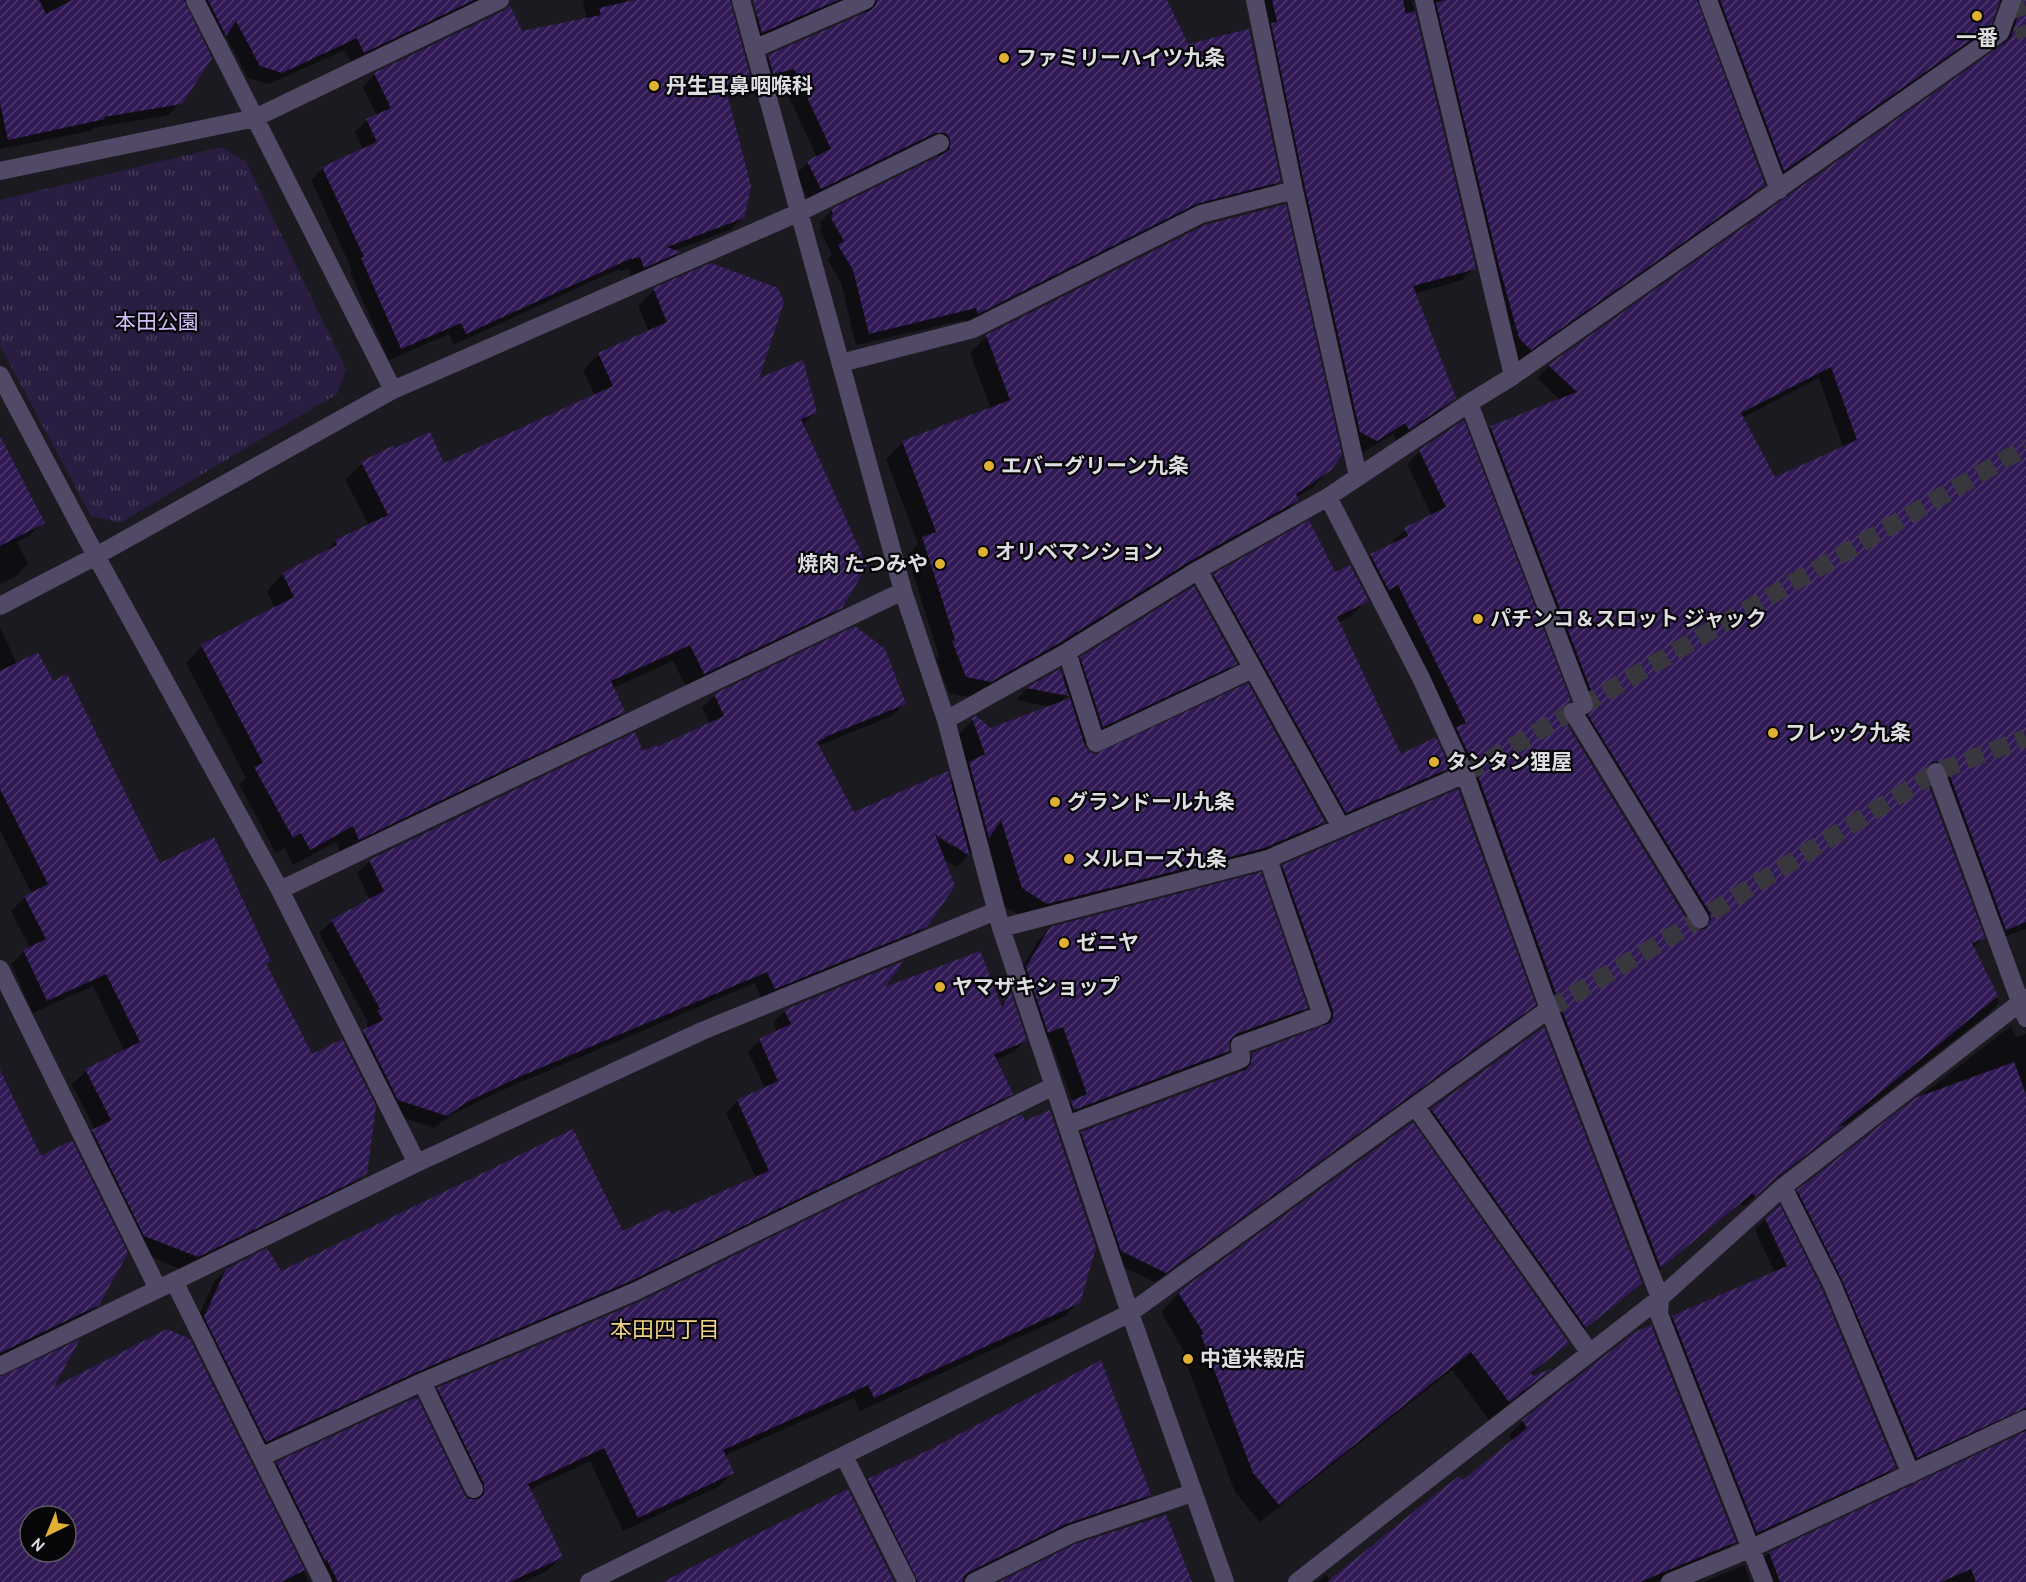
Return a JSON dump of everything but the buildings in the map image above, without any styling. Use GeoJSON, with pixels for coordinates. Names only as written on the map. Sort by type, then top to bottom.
{"type":"FeatureCollection","features":[{"type":"Feature","properties":{"kind":"street"},"geometry":{"type":"LineString","coordinates":[[195,0],[393,390]]}},
{"type":"Feature","properties":{"kind":"street"},"geometry":{"type":"LineString","coordinates":[[0,171],[255,118],[500,0]]}},
{"type":"Feature","properties":{"kind":"street"},"geometry":{"type":"LineString","coordinates":[[741,0],[903,591],[946,720],[998,919],[1130,1313],[1225,1582]]}},
{"type":"Feature","properties":{"kind":"street"},"geometry":{"type":"LineString","coordinates":[[754,49],[866,0]]}},
{"type":"Feature","properties":{"kind":"street"},"geometry":{"type":"LineString","coordinates":[[1255,0],[1294,190],[1358,476]]}},
{"type":"Feature","properties":{"kind":"street"},"geometry":{"type":"LineString","coordinates":[[1424,0],[1513,376]]}},
{"type":"Feature","properties":{"kind":"street"},"geometry":{"type":"LineString","coordinates":[[1708,0],[1779,190]]}},
{"type":"Feature","properties":{"kind":"street"},"geometry":{"type":"LineString","coordinates":[[946,720],[1067,652],[1198,570],[1328,497],[1513,376],[2000,33],[2012,0]]}},
{"type":"Feature","properties":{"kind":"street"},"geometry":{"type":"LineString","coordinates":[[0,606],[96,556],[393,390],[800,212],[940,143]]}},
{"type":"Feature","properties":{"kind":"street"},"geometry":{"type":"LineString","coordinates":[[841,363],[973,330],[1201,214],[1294,190]]}},
{"type":"Feature","properties":{"kind":"street"},"geometry":{"type":"LineString","coordinates":[[0,375],[96,556],[280,890],[417,1163]]}},
{"type":"Feature","properties":{"kind":"street"},"geometry":{"type":"LineString","coordinates":[[1469,403],[1579,709],[1700,919]]}},
{"type":"Feature","properties":{"kind":"street"},"geometry":{"type":"LineString","coordinates":[[1328,497],[1421,678],[1465,774],[1549,1008],[1660,1298],[1659,1314],[1764,1582]]}},
{"type":"Feature","properties":{"kind":"street"},"geometry":{"type":"LineString","coordinates":[[1198,570],[1341,827]]}},
{"type":"Feature","properties":{"kind":"street"},"geometry":{"type":"LineString","coordinates":[[280,890],[903,591]]}},
{"type":"Feature","properties":{"kind":"street"},"geometry":{"type":"LineString","coordinates":[[1067,652],[1096,744],[1252,669]]}},
{"type":"Feature","properties":{"kind":"street"},"geometry":{"type":"LineString","coordinates":[[1298,1582],[1660,1298],[1783,1187],[2024,1006],[1936,772]]}},
{"type":"Feature","properties":{"kind":"street"},"geometry":{"type":"LineString","coordinates":[[0,1366],[417,1163],[702,1031],[998,919],[1268,859],[1465,774]]}},
{"type":"Feature","properties":{"kind":"street"},"geometry":{"type":"LineString","coordinates":[[1067,1125],[1241,1059],[1239,1045],[1322,1015],[1268,859]]}},
{"type":"Feature","properties":{"kind":"street"},"geometry":{"type":"LineString","coordinates":[[0,969],[166,1285],[261,1457],[323,1582]]}},
{"type":"Feature","properties":{"kind":"street"},"geometry":{"type":"LineString","coordinates":[[590,1582],[1130,1313],[1549,1008]]}},
{"type":"Feature","properties":{"kind":"street"},"geometry":{"type":"LineString","coordinates":[[261,1457],[422,1382],[636,1292],[1054,1086]]}},
{"type":"Feature","properties":{"kind":"street"},"geometry":{"type":"LineString","coordinates":[[1415,1106],[1590,1353]]}},
{"type":"Feature","properties":{"kind":"street"},"geometry":{"type":"LineString","coordinates":[[1783,1187],[1832,1284],[1911,1474]]}},
{"type":"Feature","properties":{"kind":"street"},"geometry":{"type":"LineString","coordinates":[[422,1382],[474,1489]]}},
{"type":"Feature","properties":{"kind":"street"},"geometry":{"type":"LineString","coordinates":[[1670,1582],[1752,1548],[2026,1419]]}},
{"type":"Feature","properties":{"kind":"street"},"geometry":{"type":"LineString","coordinates":[[844,1456],[907,1582]]}},
{"type":"Feature","properties":{"kind":"street"},"geometry":{"type":"LineString","coordinates":[[974,1582],[1071,1534],[1192,1493]]}},
{"type":"Feature","properties":{"kind":"green space","name":"本田公園"},"geometry":{"type":"Polygon","coordinates":[[[221,147],[246,162],[346,369],[337,394],[120,523],[91,516],[0,346],[0,200],[221,147]]]}},
{"type":"Feature","properties":{"kind":"tunnel"},"geometry":{"type":"LineString","coordinates":[[2014,0],[2026,37]]}},
{"type":"Feature","properties":{"kind":"tunnel"},"geometry":{"type":"LineString","coordinates":[[1465,774],[2026,447]]}},
{"type":"Feature","properties":{"kind":"tunnel"},"geometry":{"type":"LineString","coordinates":[[1549,1009],[1700,919],[1936,772],[2026,738]]}},
{"type":"Feature","properties":{"kind":"place","name":"一番"},"geometry":{"type":"Point","coordinates":[1977,16]}},
{"type":"Feature","properties":{"kind":"place","name":"ファミリーハイツ九条"},"geometry":{"type":"Point","coordinates":[1004,58]}},
{"type":"Feature","properties":{"kind":"place","name":"丹生耳鼻咽喉科"},"geometry":{"type":"Point","coordinates":[654,86]}},
{"type":"Feature","properties":{"kind":"place","name":"エバーグリーン九条"},"geometry":{"type":"Point","coordinates":[989,466]}},
{"type":"Feature","properties":{"kind":"place","name":"オリベマンション"},"geometry":{"type":"Point","coordinates":[983,552]}},
{"type":"Feature","properties":{"kind":"place","name":"焼肉 たつみや"},"geometry":{"type":"Point","coordinates":[940,564]}},
{"type":"Feature","properties":{"kind":"place","name":"パチンコ＆スロット ジャック"},"geometry":{"type":"Point","coordinates":[1478,619]}},
{"type":"Feature","properties":{"kind":"place","name":"フレック九条"},"geometry":{"type":"Point","coordinates":[1773,733]}},
{"type":"Feature","properties":{"kind":"place","name":"タンタン狸屋"},"geometry":{"type":"Point","coordinates":[1434,762]}},
{"type":"Feature","properties":{"kind":"place","name":"グランドール九条"},"geometry":{"type":"Point","coordinates":[1055,802]}},
{"type":"Feature","properties":{"kind":"place","name":"メルローズ九条"},"geometry":{"type":"Point","coordinates":[1069,859]}},
{"type":"Feature","properties":{"kind":"place","name":"ゼニヤ"},"geometry":{"type":"Point","coordinates":[1064,943]}},
{"type":"Feature","properties":{"kind":"place","name":"ヤマザキショップ"},"geometry":{"type":"Point","coordinates":[940,987]}},
{"type":"Feature","properties":{"kind":"place","name":"中道米穀店"},"geometry":{"type":"Point","coordinates":[1188,1359]}},
{"type":"Feature","properties":{"kind":"district","name":"本田四丁目"},"geometry":{"type":"Point","coordinates":[665,1329]}}]}
